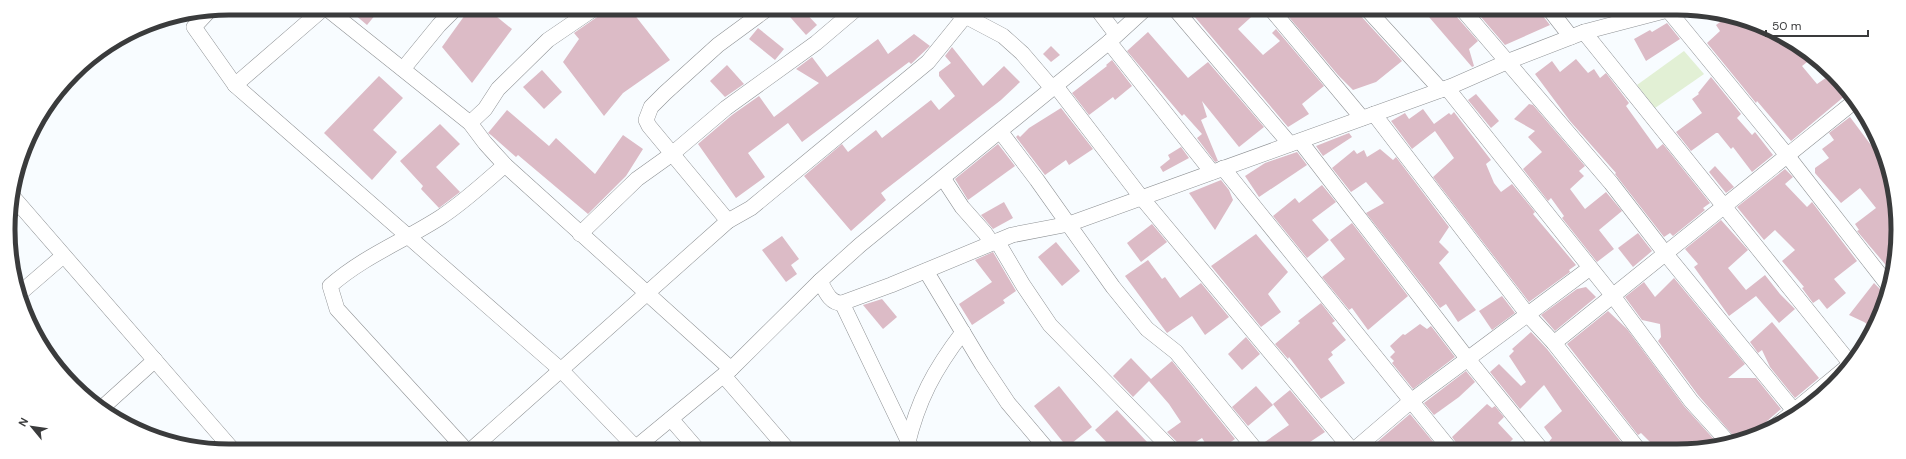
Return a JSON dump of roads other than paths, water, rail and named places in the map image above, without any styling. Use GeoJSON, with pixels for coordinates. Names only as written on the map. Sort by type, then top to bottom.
{"type":"FeatureCollection","features":[{"type":"Feature","properties":{"kind":"street"},"geometry":{"type":"LineString","coordinates":[[235,85],[317,15]]}},
{"type":"Feature","properties":{"kind":"street"},"geometry":{"type":"LineString","coordinates":[[334,15],[470,123],[485,143],[505,165],[647,293],[727,373],[783,444]]}},
{"type":"Feature","properties":{"kind":"street"},"geometry":{"type":"LineString","coordinates":[[403,69],[449,15]]}},
{"type":"Feature","properties":{"kind":"street"},"geometry":{"type":"LineString","coordinates":[[470,123],[485,109],[498,89],[548,40],[586,15]]}},
{"type":"Feature","properties":{"kind":"street"},"geometry":{"type":"LineString","coordinates":[[728,221],[649,126],[646,120],[651,107],[718,45],[759,15]]}},
{"type":"Feature","properties":{"kind":"street"},"geometry":{"type":"LineString","coordinates":[[580,234],[637,179],[672,154],[726,108],[816,43],[849,15]]}},
{"type":"Feature","properties":{"kind":"street"},"geometry":{"type":"LineString","coordinates":[[478,444],[728,221],[751,208],[928,62],[966,15]]}},
{"type":"Feature","properties":{"kind":"street"},"geometry":{"type":"LineString","coordinates":[[972,15],[1003,36],[1022,52],[1053,86],[1141,198],[1348,444]]}},
{"type":"Feature","properties":{"kind":"street"},"geometry":{"type":"LineString","coordinates":[[1100,15],[1113,38],[1218,170],[1446,444]]}},
{"type":"Feature","properties":{"kind":"street"},"geometry":{"type":"LineString","coordinates":[[642,444],[727,373],[860,245],[1113,38],[1138,15]]}},
{"type":"Feature","properties":{"kind":"street"},"geometry":{"type":"LineString","coordinates":[[1180,15],[1295,142],[1537,444]]}},
{"type":"Feature","properties":{"kind":"street"},"geometry":{"type":"LineString","coordinates":[[1276,15],[1368,116],[1528,315],[1554,343],[1634,444]]}},
{"type":"Feature","properties":{"kind":"street"},"geometry":{"type":"LineString","coordinates":[[1372,15],[1444,89],[1613,296],[1691,401],[1725,439]]}},
{"type":"Feature","properties":{"kind":"street"},"geometry":{"type":"LineString","coordinates":[[1468,15],[1509,61],[1612,182],[1665,253],[1794,409]]}},
{"type":"Feature","properties":{"kind":"street"},"geometry":{"type":"LineString","coordinates":[[1556,15],[1578,35],[1725,205],[1848,359]]}},
{"type":"Feature","properties":{"kind":"street"},"geometry":{"type":"LineString","coordinates":[[820,282],[832,300],[836,303],[842,303],[926,271],[1012,235],[1068,224],[1444,89],[1509,61],[1578,35],[1650,15]]}},
{"type":"Feature","properties":{"kind":"street"},"geometry":{"type":"LineString","coordinates":[[1672,15],[1786,154],[1885,281]]}},
{"type":"Feature","properties":{"kind":"street"},"geometry":{"type":"LineString","coordinates":[[192,21],[235,85],[560,370],[631,444]]}},
{"type":"Feature","properties":{"kind":"street"},"geometry":{"type":"LineString","coordinates":[[1554,343],[1786,154],[1851,104]]}},
{"type":"Feature","properties":{"kind":"street"},"geometry":{"type":"LineString","coordinates":[[1000,131],[1132,311],[1147,329],[1176,352],[1251,444]]}},
{"type":"Feature","properties":{"kind":"street"},"geometry":{"type":"LineString","coordinates":[[460,444],[337,308],[330,286],[348,270],[441,217],[462,202],[505,165]]}},
{"type":"Feature","properties":{"kind":"street"},"geometry":{"type":"LineString","coordinates":[[943,178],[962,207],[995,242],[1050,325],[1166,444]]}},
{"type":"Feature","properties":{"kind":"street"},"geometry":{"type":"LineString","coordinates":[[17,202],[155,360],[221,444]]}},
{"type":"Feature","properties":{"kind":"street"},"geometry":{"type":"LineString","coordinates":[[24,290],[63,256]]}},
{"type":"Feature","properties":{"kind":"street"},"geometry":{"type":"LineString","coordinates":[[1361,444],[1411,401],[1590,268]]}},
{"type":"Feature","properties":{"kind":"street"},"geometry":{"type":"LineString","coordinates":[[926,271],[1008,403],[1043,444]]}},
{"type":"Feature","properties":{"kind":"street"},"geometry":{"type":"LineString","coordinates":[[842,303],[908,444]]}},
{"type":"Feature","properties":{"kind":"street"},"geometry":{"type":"LineString","coordinates":[[910,444],[919,404],[925,391],[942,359],[963,332]]}},
{"type":"Feature","properties":{"kind":"street"},"geometry":{"type":"LineString","coordinates":[[106,405],[155,360]]}},
{"type":"Feature","properties":{"kind":"street"},"geometry":{"type":"LineString","coordinates":[[671,419],[693,444]]}}]}
